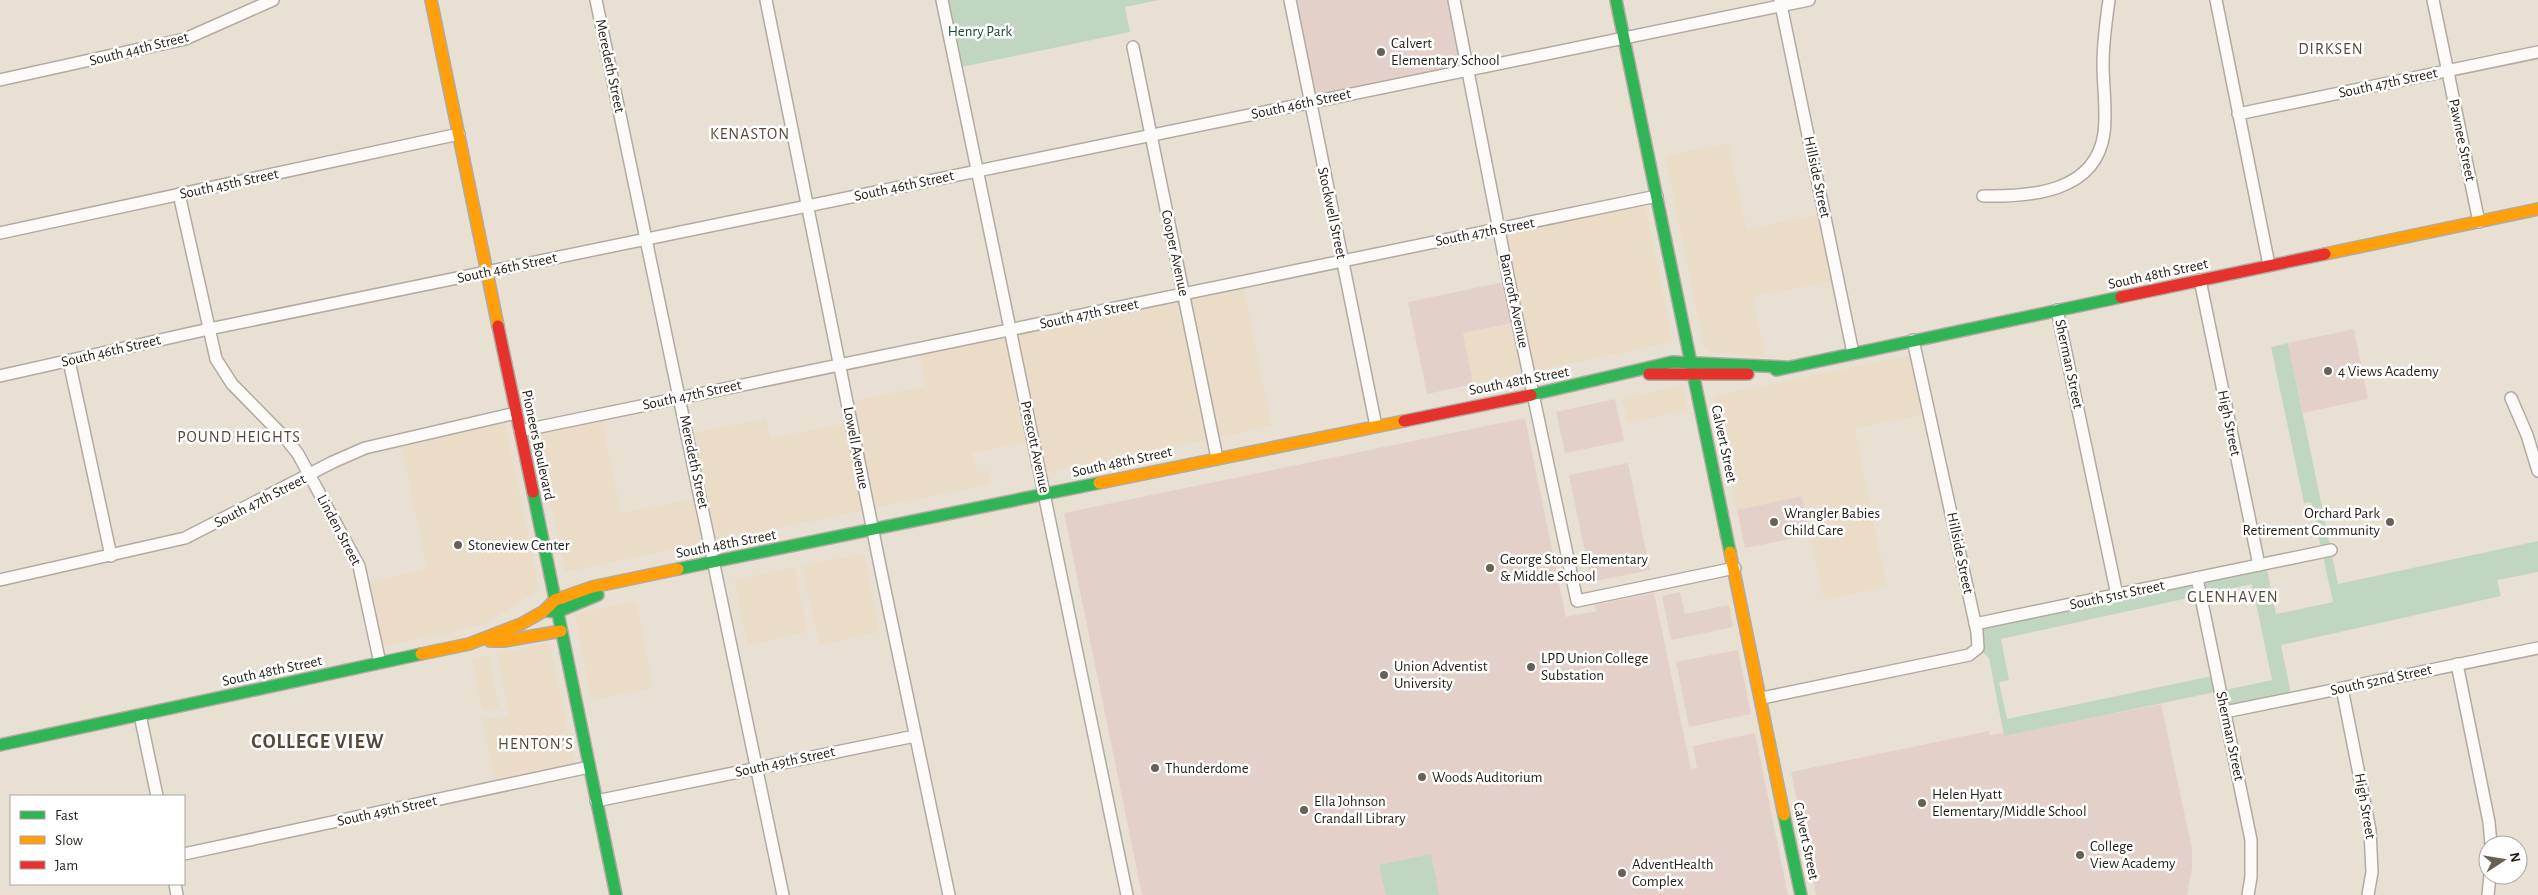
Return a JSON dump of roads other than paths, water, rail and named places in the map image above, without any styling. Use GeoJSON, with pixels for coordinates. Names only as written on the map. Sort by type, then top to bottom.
{"type":"FeatureCollection","features":[{"type":"Feature","properties":{"kind":"main road","name":"Pioneers Boulevard"},"geometry":{"type":"LineString","coordinates":[[431,0],[616,895]]}},
{"type":"Feature","properties":{"kind":"main road","name":"Calvert Street"},"geometry":{"type":"LineString","coordinates":[[1616,0],[1762,698],[1801,895]]}},
{"type":"Feature","properties":{"kind":"main road","name":"South 48th Street"},"geometry":{"type":"LineString","coordinates":[[1630,373],[1746,374],[1785,367],[2538,209]]}},
{"type":"Feature","properties":{"kind":"main road","name":"South 48th Street"},"geometry":{"type":"LineString","coordinates":[[0,743],[380,664],[484,640],[592,587],[1533,394],[1630,373],[1660,364],[1692,362],[1785,367]]}},
{"type":"Feature","properties":{"kind":"main road"},"geometry":{"type":"LineString","coordinates":[[484,640],[504,642],[560,631]]}},
{"type":"Feature","properties":{"kind":"street","name":"South 44th Street"},"geometry":{"type":"LineString","coordinates":[[0,80],[185,39],[272,0]]}},
{"type":"Feature","properties":{"kind":"street","name":"Meredeth Street"},"geometry":{"type":"LineString","coordinates":[[596,0],[715,562],[783,895]]}},
{"type":"Feature","properties":{"kind":"street","name":"Lowell Avenue"},"geometry":{"type":"LineString","coordinates":[[766,0],[949,895]]}},
{"type":"Feature","properties":{"kind":"street","name":"Prescott Avenue"},"geometry":{"type":"LineString","coordinates":[[942,0],[1127,895]]}},
{"type":"Feature","properties":{"kind":"street","name":"Stockwell Street"},"geometry":{"type":"LineString","coordinates":[[1290,0],[1376,426]]}},
{"type":"Feature","properties":{"kind":"street","name":"Bancroft Avenue"},"geometry":{"type":"LineString","coordinates":[[1454,0],[1499,229],[1577,601],[1735,568]]}},
{"type":"Feature","properties":{"kind":"street","name":"South 46th Street"},"geometry":{"type":"LineString","coordinates":[[0,376],[208,329],[1624,38],[1781,3],[1809,0]]}},
{"type":"Feature","properties":{"kind":"street"},"geometry":{"type":"LineString","coordinates":[[1983,196],[2022,195],[2060,187],[2075,181],[2094,162],[2100,150],[2104,133],[2103,63],[2109,0]]}},
{"type":"Feature","properties":{"kind":"street"},"geometry":{"type":"LineString","coordinates":[[2216,0],[2269,266]]}},
{"type":"Feature","properties":{"kind":"street","name":"Pawnee Street"},"geometry":{"type":"LineString","coordinates":[[2433,0],[2479,222]]}},
{"type":"Feature","properties":{"kind":"street","name":"Hillside Street"},"geometry":{"type":"LineString","coordinates":[[1781,3],[1853,353]]}},
{"type":"Feature","properties":{"kind":"street","name":"Cooper Avenue"},"geometry":{"type":"LineString","coordinates":[[1133,47],[1217,458]]}},
{"type":"Feature","properties":{"kind":"street","name":"South 47th Street"},"geometry":{"type":"LineString","coordinates":[[2238,114],[2538,52]]}},
{"type":"Feature","properties":{"kind":"street","name":"South 45th Street"},"geometry":{"type":"LineString","coordinates":[[0,233],[459,134]]}},
{"type":"Feature","properties":{"kind":"street","name":"Linden Street"},"geometry":{"type":"LineString","coordinates":[[179,194],[211,345],[223,372],[287,440],[310,476],[359,566],[380,664]]}},
{"type":"Feature","properties":{"kind":"street","name":"South 47th Street"},"geometry":{"type":"LineString","coordinates":[[520,431],[1657,196]]}},
{"type":"Feature","properties":{"kind":"street","name":"High Street"},"geometry":{"type":"LineString","coordinates":[[2200,280],[2259,565]]}},
{"type":"Feature","properties":{"kind":"street","name":"Sherman Street"},"geometry":{"type":"LineString","coordinates":[[2057,310],[2117,595]]}},
{"type":"Feature","properties":{"kind":"street","name":"Hillside Street"},"geometry":{"type":"LineString","coordinates":[[1762,698],[1969,655],[1978,648],[1975,624],[1913,340]]}},
{"type":"Feature","properties":{"kind":"street"},"geometry":{"type":"LineString","coordinates":[[69,361],[111,556]]}},
{"type":"Feature","properties":{"kind":"street"},"geometry":{"type":"LineString","coordinates":[[2511,398],[2529,441],[2538,471]]}},
{"type":"Feature","properties":{"kind":"street","name":"South 47th Street"},"geometry":{"type":"LineString","coordinates":[[0,580],[185,538],[365,448],[516,413]]}},
{"type":"Feature","properties":{"kind":"street","name":"South 51st Street"},"geometry":{"type":"LineString","coordinates":[[1975,624],[2331,550]]}},
{"type":"Feature","properties":{"kind":"street","name":"Sherman Street"},"geometry":{"type":"LineString","coordinates":[[2197,578],[2251,840],[2251,877],[2248,895]]}},
{"type":"Feature","properties":{"kind":"street","name":"South 52nd Street"},"geometry":{"type":"LineString","coordinates":[[2225,712],[2538,648]]}},
{"type":"Feature","properties":{"kind":"street"},"geometry":{"type":"LineString","coordinates":[[2457,664],[2490,835]]}},
{"type":"Feature","properties":{"kind":"street","name":"High Street"},"geometry":{"type":"LineString","coordinates":[[2342,688],[2370,830],[2372,872],[2368,895]]}},
{"type":"Feature","properties":{"kind":"street"},"geometry":{"type":"LineString","coordinates":[[140,715],[157,795]]}},
{"type":"Feature","properties":{"kind":"street","name":"South 49th Street"},"geometry":{"type":"LineString","coordinates":[[596,801],[915,736]]}},
{"type":"Feature","properties":{"kind":"street","name":"South 49th Street"},"geometry":{"type":"LineString","coordinates":[[185,854],[589,767]]}},
{"type":"Feature","properties":{"kind":"place","name":"Calvert Elementary School"},"geometry":{"type":"Point","coordinates":[1381,52]}},
{"type":"Feature","properties":{"kind":"place","name":"4 Views Academy"},"geometry":{"type":"Point","coordinates":[2328,371]}},
{"type":"Feature","properties":{"kind":"place","name":"Wrangler Babies Child Care"},"geometry":{"type":"Point","coordinates":[1774,522]}},
{"type":"Feature","properties":{"kind":"place","name":"Orchard Park Retirement Community"},"geometry":{"type":"Point","coordinates":[2390,522]}},
{"type":"Feature","properties":{"kind":"place","name":"Stoneview Center"},"geometry":{"type":"Point","coordinates":[458,545]}},
{"type":"Feature","properties":{"kind":"place","name":"George Stone Elementary & Middle School"},"geometry":{"type":"Point","coordinates":[1490,568]}},
{"type":"Feature","properties":{"kind":"place","name":"LPD Union College Substation"},"geometry":{"type":"Point","coordinates":[1531,667]}},
{"type":"Feature","properties":{"kind":"place","name":"Union Adventist University"},"geometry":{"type":"Point","coordinates":[1384,675]}},
{"type":"Feature","properties":{"kind":"place","name":"Thunderdome"},"geometry":{"type":"Point","coordinates":[1155,768]}},
{"type":"Feature","properties":{"kind":"place","name":"Woods Auditorium"},"geometry":{"type":"Point","coordinates":[1422,777]}},
{"type":"Feature","properties":{"kind":"place","name":"Helen Hyatt Elementary/Middle School"},"geometry":{"type":"Point","coordinates":[1922,803]}},
{"type":"Feature","properties":{"kind":"place","name":"Ella Johnson Crandall Library"},"geometry":{"type":"Point","coordinates":[1304,810]}},
{"type":"Feature","properties":{"kind":"place","name":"College View Academy"},"geometry":{"type":"Point","coordinates":[2080,855]}},
{"type":"Feature","properties":{"kind":"place","name":"AdventHealth Complex"},"geometry":{"type":"Point","coordinates":[1622,873]}},
{"type":"Feature","properties":{"kind":"district","name":"DIRKSEN"},"geometry":{"type":"Point","coordinates":[2331,49]}},
{"type":"Feature","properties":{"kind":"district","name":"KENASTON"},"geometry":{"type":"Point","coordinates":[750,134]}},
{"type":"Feature","properties":{"kind":"district","name":"POUND HEIGHTS"},"geometry":{"type":"Point","coordinates":[239,437]}},
{"type":"Feature","properties":{"kind":"district","name":"GLENHAVEN"},"geometry":{"type":"Point","coordinates":[2233,597]}},
{"type":"Feature","properties":{"kind":"district","name":"COLLEGE VIEW"},"geometry":{"type":"Point","coordinates":[318,742]}},
{"type":"Feature","properties":{"kind":"district","name":"HENTON'S"},"geometry":{"type":"Point","coordinates":[536,744]}},
{"type":"Feature","properties":{"kind":"park label","name":"Henry Park"},"geometry":{"type":"Point","coordinates":[980,31]}}]}
